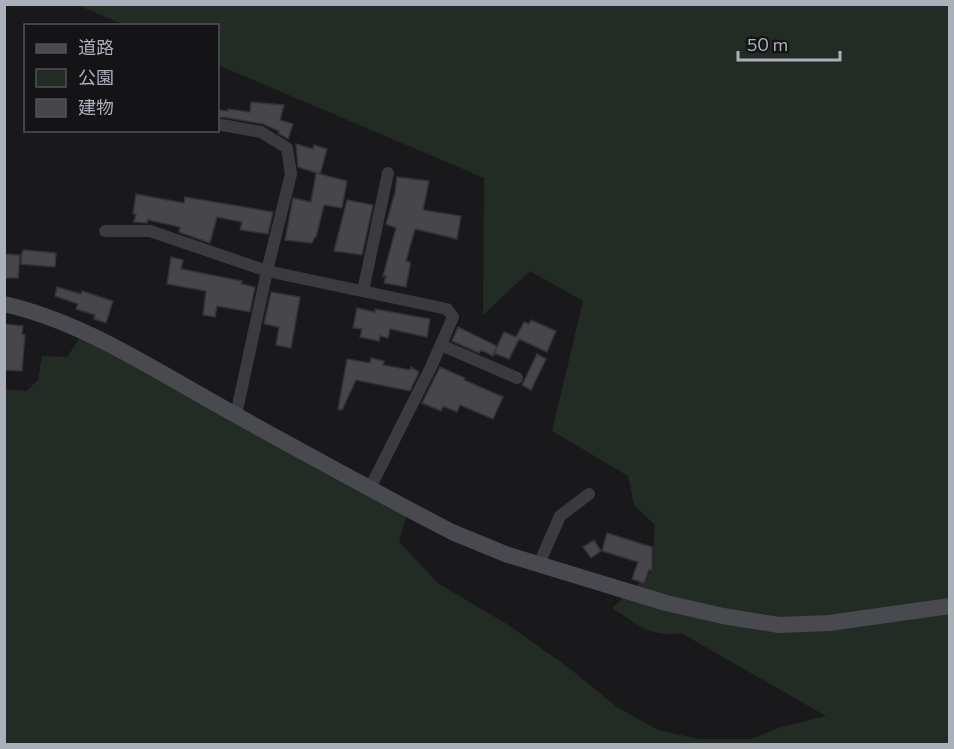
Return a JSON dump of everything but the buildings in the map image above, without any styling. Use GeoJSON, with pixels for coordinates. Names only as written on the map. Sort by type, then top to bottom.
{"type":"FeatureCollection","features":[{"type":"Feature","properties":{"kind":"street"},"geometry":{"type":"LineString","coordinates":[[222,125],[261,132],[287,148],[291,174],[267,271],[236,415]]}},
{"type":"Feature","properties":{"kind":"street"},"geometry":{"type":"LineString","coordinates":[[363,291],[388,173]]}},
{"type":"Feature","properties":{"kind":"street"},"geometry":{"type":"LineString","coordinates":[[105,231],[150,231],[267,271],[447,309],[453,317],[441,345],[370,488]]}},
{"type":"Feature","properties":{"kind":"street"},"geometry":{"type":"LineString","coordinates":[[4,304],[28,309],[65,323],[125,352],[452,532],[508,555],[666,603],[723,616],[779,625],[829,623],[950,606]]}},
{"type":"Feature","properties":{"kind":"street"},"geometry":{"type":"LineString","coordinates":[[441,345],[517,378]]}},
{"type":"Feature","properties":{"kind":"street"},"geometry":{"type":"LineString","coordinates":[[538,564],[560,516],[589,494]]}},
{"type":"Feature","properties":{"kind":"green space"},"geometry":{"type":"Polygon","coordinates":[[[77,5],[949,5],[949,744],[5,744],[4,389],[26,391],[38,380],[42,356],[67,357],[84,332],[408,509],[399,542],[439,584],[507,624],[569,668],[617,707],[658,730],[699,739],[751,739],[781,727],[826,716],[681,633],[652,632],[612,608],[651,572],[655,525],[634,505],[628,476],[552,431],[583,301],[530,271],[483,315],[484,178],[219,65],[219,24],[123,24],[77,5]]]}}]}
